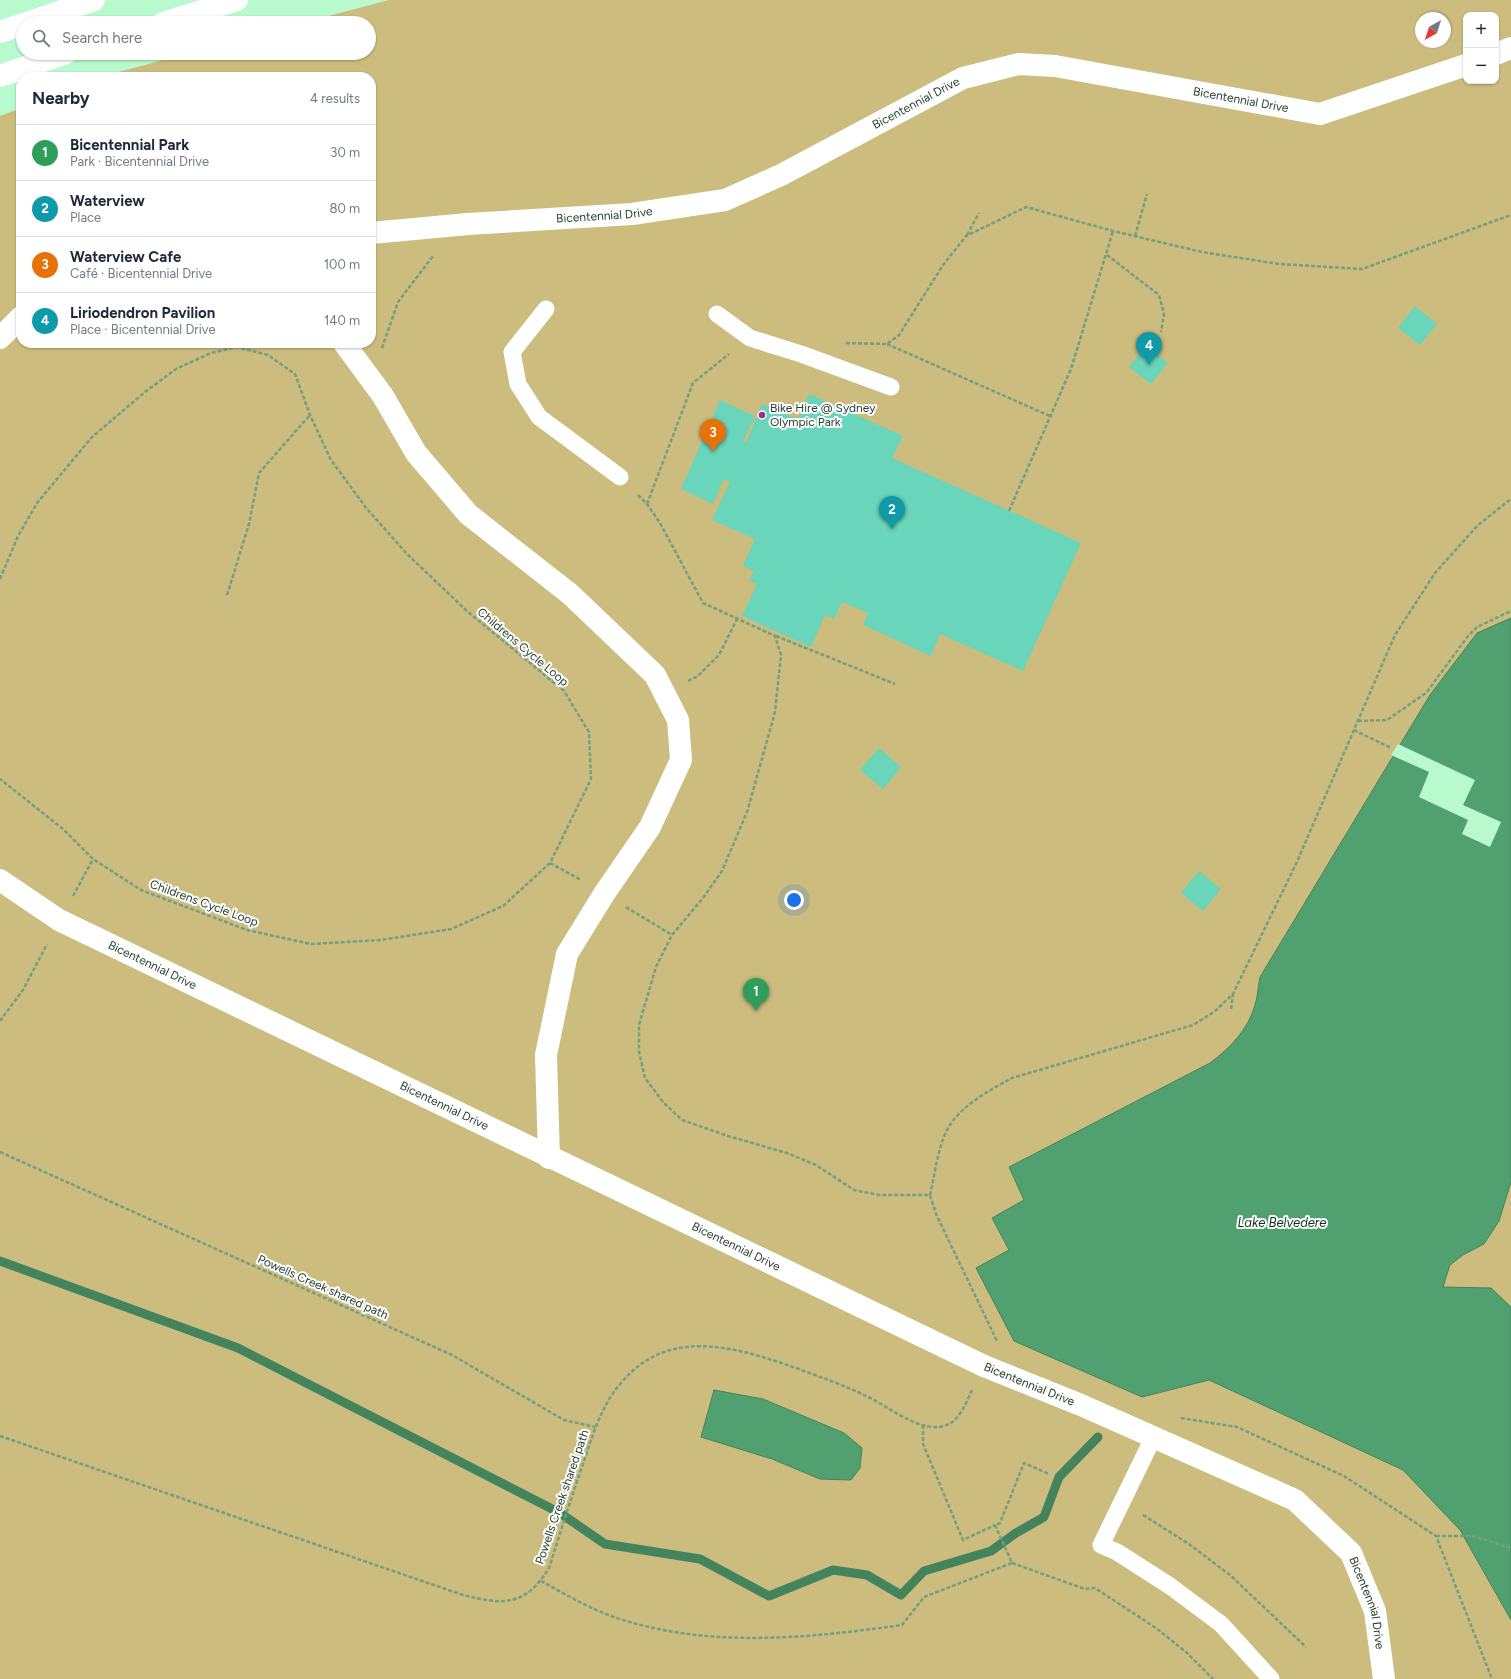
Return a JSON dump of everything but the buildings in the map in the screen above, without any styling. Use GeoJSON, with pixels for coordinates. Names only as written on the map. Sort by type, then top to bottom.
{"type":"FeatureCollection","features":[{"type":"Feature","properties":{"kind":"main road"},"geometry":{"type":"LineString","coordinates":[[47,16],[94,0]]}},
{"type":"Feature","properties":{"kind":"main road"},"geometry":{"type":"LineString","coordinates":[[186,16],[237,0]]}},
{"type":"Feature","properties":{"kind":"main road"},"geometry":{"type":"LineString","coordinates":[[0,32],[16,26]]}},
{"type":"Feature","properties":{"kind":"main road"},"geometry":{"type":"LineString","coordinates":[[1499,53],[1511,48]]}},
{"type":"Feature","properties":{"kind":"main road"},"geometry":{"type":"LineString","coordinates":[[0,76],[46,60]]}},
{"type":"Feature","properties":{"kind":"main road","name":"Bicentennial Drive"},"geometry":{"type":"LineString","coordinates":[[376,233],[632,214],[726,200],[781,175],[963,78],[1019,64],[1055,66],[1320,114],[1463,66]]}},
{"type":"Feature","properties":{"kind":"main road"},"geometry":{"type":"LineString","coordinates":[[0,338],[16,322]]}},
{"type":"Feature","properties":{"kind":"main road"},"geometry":{"type":"LineString","coordinates":[[348,348],[383,396],[416,453],[468,514],[570,594],[655,675],[678,720],[681,760],[650,827],[604,894],[566,954],[546,1055],[549,1158]]}},
{"type":"Feature","properties":{"kind":"main road","name":"Bicentennial Drive"},"geometry":{"type":"LineString","coordinates":[[0,880],[59,920],[549,1158],[984,1366],[1081,1405],[1295,1500],[1351,1553],[1375,1612],[1384,1679]]}},
{"type":"Feature","properties":{"kind":"lane"},"geometry":{"type":"LineString","coordinates":[[546,309],[512,352],[518,384],[539,417],[620,477]]}},
{"type":"Feature","properties":{"kind":"lane"},"geometry":{"type":"LineString","coordinates":[[717,314],[750,338],[801,354],[891,387]]}},
{"type":"Feature","properties":{"kind":"lane"},"geometry":{"type":"LineString","coordinates":[[1153,1438],[1101,1545],[1118,1552],[1170,1586],[1221,1624],[1271,1679]]}},
{"type":"Feature","properties":{"kind":"path"},"geometry":{"type":"LineString","coordinates":[[1135,236],[1147,194]]}},
{"type":"Feature","properties":{"kind":"path"},"geometry":{"type":"LineString","coordinates":[[966,236],[1026,207],[1113,231],[1202,252],[1279,264],[1362,269],[1511,215]]}},
{"type":"Feature","properties":{"kind":"path"},"geometry":{"type":"LineString","coordinates":[[887,344],[899,335],[943,265],[966,236],[979,213]]}},
{"type":"Feature","properties":{"kind":"path"},"geometry":{"type":"LineString","coordinates":[[380,353],[398,302],[455,226]]}},
{"type":"Feature","properties":{"kind":"path"},"geometry":{"type":"LineString","coordinates":[[1010,511],[1052,417],[1071,369],[1107,255],[1113,231]]}},
{"type":"Feature","properties":{"kind":"path"},"geometry":{"type":"LineString","coordinates":[[1107,255],[1159,295],[1164,314],[1161,332]]}},
{"type":"Feature","properties":{"kind":"path"},"geometry":{"type":"LineString","coordinates":[[647,504],[693,383],[750,338]]}},
{"type":"Feature","properties":{"kind":"path"},"geometry":{"type":"LineString","coordinates":[[801,354],[833,344],[858,342],[887,344],[1052,417]]}},
{"type":"Feature","properties":{"kind":"path","name":"Childrens Cycle Loop"},"geometry":{"type":"LineString","coordinates":[[0,579],[18,536],[36,503],[92,437],[145,392],[176,369],[210,353],[232,348]]}},
{"type":"Feature","properties":{"kind":"path","name":"Childrens Cycle Loop"},"geometry":{"type":"LineString","coordinates":[[0,779],[63,829],[93,859],[142,890],[247,930],[311,944],[381,940],[451,929],[503,906],[550,863],[591,779],[589,732],[564,691],[468,612],[408,554],[367,509],[331,460],[310,415],[295,374],[268,355],[241,348]]}},
{"type":"Feature","properties":{"kind":"path"},"geometry":{"type":"LineString","coordinates":[[227,595],[248,524],[259,473],[310,415]]}},
{"type":"Feature","properties":{"kind":"path"},"geometry":{"type":"LineString","coordinates":[[620,477],[647,504],[660,524],[703,603],[775,636],[895,684]]}},
{"type":"Feature","properties":{"kind":"path"},"geometry":{"type":"LineString","coordinates":[[997,1342],[936,1214],[930,1195],[938,1160],[947,1132],[963,1110],[987,1092],[1012,1078],[1193,1025],[1214,1012],[1233,994],[1296,864],[1395,635],[1436,573],[1478,525],[1511,499]]}},
{"type":"Feature","properties":{"kind":"path"},"geometry":{"type":"LineString","coordinates":[[1357,721],[1387,720],[1426,693],[1468,636],[1477,627],[1511,612]]}},
{"type":"Feature","properties":{"kind":"path"},"geometry":{"type":"LineString","coordinates":[[665,694],[698,676],[719,655],[736,619]]}},
{"type":"Feature","properties":{"kind":"path"},"geometry":{"type":"LineString","coordinates":[[775,636],[781,655],[775,712],[747,812],[722,871],[703,898],[672,935],[656,967],[639,1025],[639,1052],[645,1078],[663,1102],[682,1120],[728,1136],[787,1153],[816,1165],[854,1190],[879,1195],[930,1195]]}},
{"type":"Feature","properties":{"kind":"path"},"geometry":{"type":"LineString","coordinates":[[1354,730],[1391,748]]}},
{"type":"Feature","properties":{"kind":"path"},"geometry":{"type":"LineString","coordinates":[[0,1021],[23,990],[59,920],[93,859]]}},
{"type":"Feature","properties":{"kind":"path"},"geometry":{"type":"LineString","coordinates":[[1232,1009],[1233,994]]}},
{"type":"Feature","properties":{"kind":"path","name":"Powells Creek shared path"},"geometry":{"type":"LineString","coordinates":[[0,1152],[452,1355],[564,1420],[596,1427],[549,1568],[541,1581],[523,1595],[510,1602],[492,1602],[463,1595],[0,1436]]}},
{"type":"Feature","properties":{"kind":"path"},"geometry":{"type":"LineString","coordinates":[[596,1427],[610,1399],[620,1384],[634,1369],[648,1358],[667,1350],[693,1346],[723,1346],[758,1354],[827,1379],[867,1396],[910,1422],[940,1427],[950,1424],[959,1415],[984,1366]]}},
{"type":"Feature","properties":{"kind":"path"},"geometry":{"type":"LineString","coordinates":[[923,1425],[923,1444],[963,1540],[1000,1523],[1024,1463],[1049,1474]]}},
{"type":"Feature","properties":{"kind":"path"},"geometry":{"type":"LineString","coordinates":[[1136,1511],[1189,1544],[1230,1575],[1306,1647]]}},
{"type":"Feature","properties":{"kind":"path"},"geometry":{"type":"LineString","coordinates":[[995,1525],[1012,1563]]}},
{"type":"Feature","properties":{"kind":"path"},"geometry":{"type":"LineString","coordinates":[[1436,1536],[1472,1536],[1511,1548]]}},
{"type":"Feature","properties":{"kind":"path"},"geometry":{"type":"LineString","coordinates":[[541,1581],[591,1608],[623,1620],[687,1634],[759,1637],[846,1633],[902,1625],[924,1597],[1012,1563],[1085,1589],[1095,1588],[1156,1628],[1180,1647],[1213,1679]]}},
{"type":"Feature","properties":{"kind":"shaded area"},"geometry":{"type":"Polygon","coordinates":[[[389,0],[1511,0],[1511,1679],[0,1679],[0,116],[16,110],[16,348],[376,348],[376,72],[119,72],[163,60],[376,60],[376,16],[328,16],[389,0]]]}},
{"type":"Feature","properties":{"kind":"water","name":"Lake Belvedere"},"geometry":{"type":"Polygon","coordinates":[[[1511,618],[1511,1182],[1499,1221],[1484,1244],[1463,1255],[1450,1265],[1443,1287],[1491,1288],[1511,1307],[1511,1620],[1460,1530],[1403,1470],[1209,1380],[1142,1397],[1014,1341],[976,1268],[1009,1250],[992,1218],[1024,1200],[1009,1167],[1210,1063],[1237,1038],[1252,1014],[1257,998],[1260,977],[1430,695],[1477,633],[1511,618]]]}},
{"type":"Feature","properties":{"kind":"water"},"geometry":{"type":"Polygon","coordinates":[[[714,1390],[763,1399],[844,1433],[862,1448],[860,1468],[851,1480],[820,1479],[772,1459],[701,1437],[714,1390]]]}},
{"type":"Feature","properties":{"kind":"pier"},"geometry":{"type":"Polygon","coordinates":[[[1398,744],[1475,780],[1463,805],[1501,822],[1490,847],[1462,834],[1468,820],[1419,797],[1429,772],[1391,755],[1398,744]]]}},
{"type":"Feature","properties":{"kind":"waterway"},"geometry":{"type":"LineString","coordinates":[[0,1261],[238,1348],[560,1513],[605,1544],[700,1559],[769,1596],[833,1570],[867,1575],[901,1595],[924,1571],[991,1551],[1016,1533],[1044,1517],[1059,1477],[1098,1437]]}},
{"type":"Feature","properties":{"kind":"place","name":"Liriodendron Pavilion"},"geometry":{"type":"Point","coordinates":[1149,365]}},
{"type":"Feature","properties":{"kind":"place","name":"Bike Hire @ Sydney Olympic Park"},"geometry":{"type":"Point","coordinates":[762,415]}},
{"type":"Feature","properties":{"kind":"place","name":"Waterview Cafe"},"geometry":{"type":"Point","coordinates":[713,452]}},
{"type":"Feature","properties":{"kind":"place","name":"Waterview"},"geometry":{"type":"Point","coordinates":[892,529]}},
{"type":"Feature","properties":{"kind":"place","name":"Bicentennial Park"},"geometry":{"type":"Point","coordinates":[756,1011]}}]}
